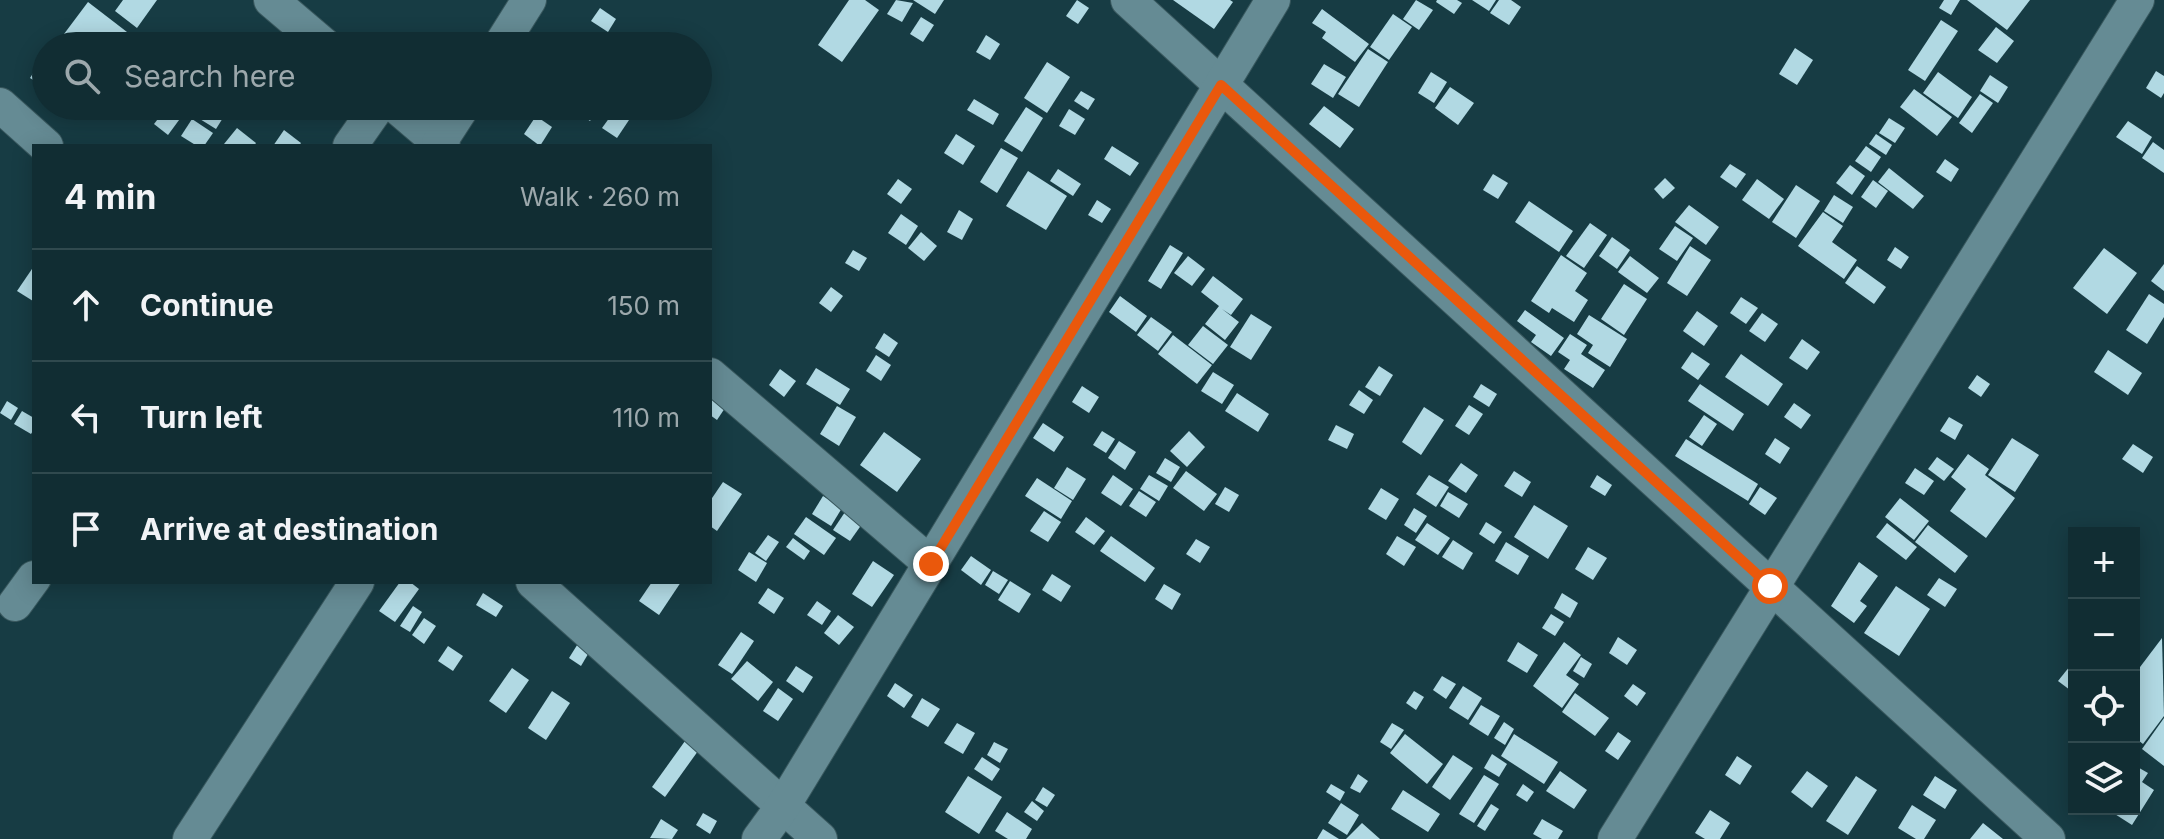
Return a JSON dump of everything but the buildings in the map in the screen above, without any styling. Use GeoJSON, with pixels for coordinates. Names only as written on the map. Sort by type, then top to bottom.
{"type":"FeatureCollection","features":[{"type":"Feature","properties":{"kind":"street"},"geometry":{"type":"LineString","coordinates":[[271,0],[309,32]]}},
{"type":"Feature","properties":{"kind":"street"},"geometry":{"type":"LineString","coordinates":[[509,32],[529,0]]}},
{"type":"Feature","properties":{"kind":"street"},"geometry":{"type":"LineString","coordinates":[[1128,0],[2048,839]]}},
{"type":"Feature","properties":{"kind":"street"},"geometry":{"type":"LineString","coordinates":[[759,839],[783,806],[1273,0]]}},
{"type":"Feature","properties":{"kind":"street"},"geometry":{"type":"LineString","coordinates":[[1615,839],[2137,0]]}},
{"type":"Feature","properties":{"kind":"street"},"geometry":{"type":"LineString","coordinates":[[0,105],[44,144]]}},
{"type":"Feature","properties":{"kind":"street"},"geometry":{"type":"LineString","coordinates":[[351,144],[368,120]]}},
{"type":"Feature","properties":{"kind":"street"},"geometry":{"type":"LineString","coordinates":[[413,120],[441,144],[455,120]]}},
{"type":"Feature","properties":{"kind":"street"},"geometry":{"type":"LineString","coordinates":[[712,377],[931,564]]}},
{"type":"Feature","properties":{"kind":"street"},"geometry":{"type":"LineString","coordinates":[[190,839],[356,584]]}},
{"type":"Feature","properties":{"kind":"street"},"geometry":{"type":"LineString","coordinates":[[535,584],[820,839]]}},
{"type":"Feature","properties":{"kind":"route"},"geometry":{"type":"LineString","coordinates":[[931,564],[1221,85],[1770,586]]}}]}
